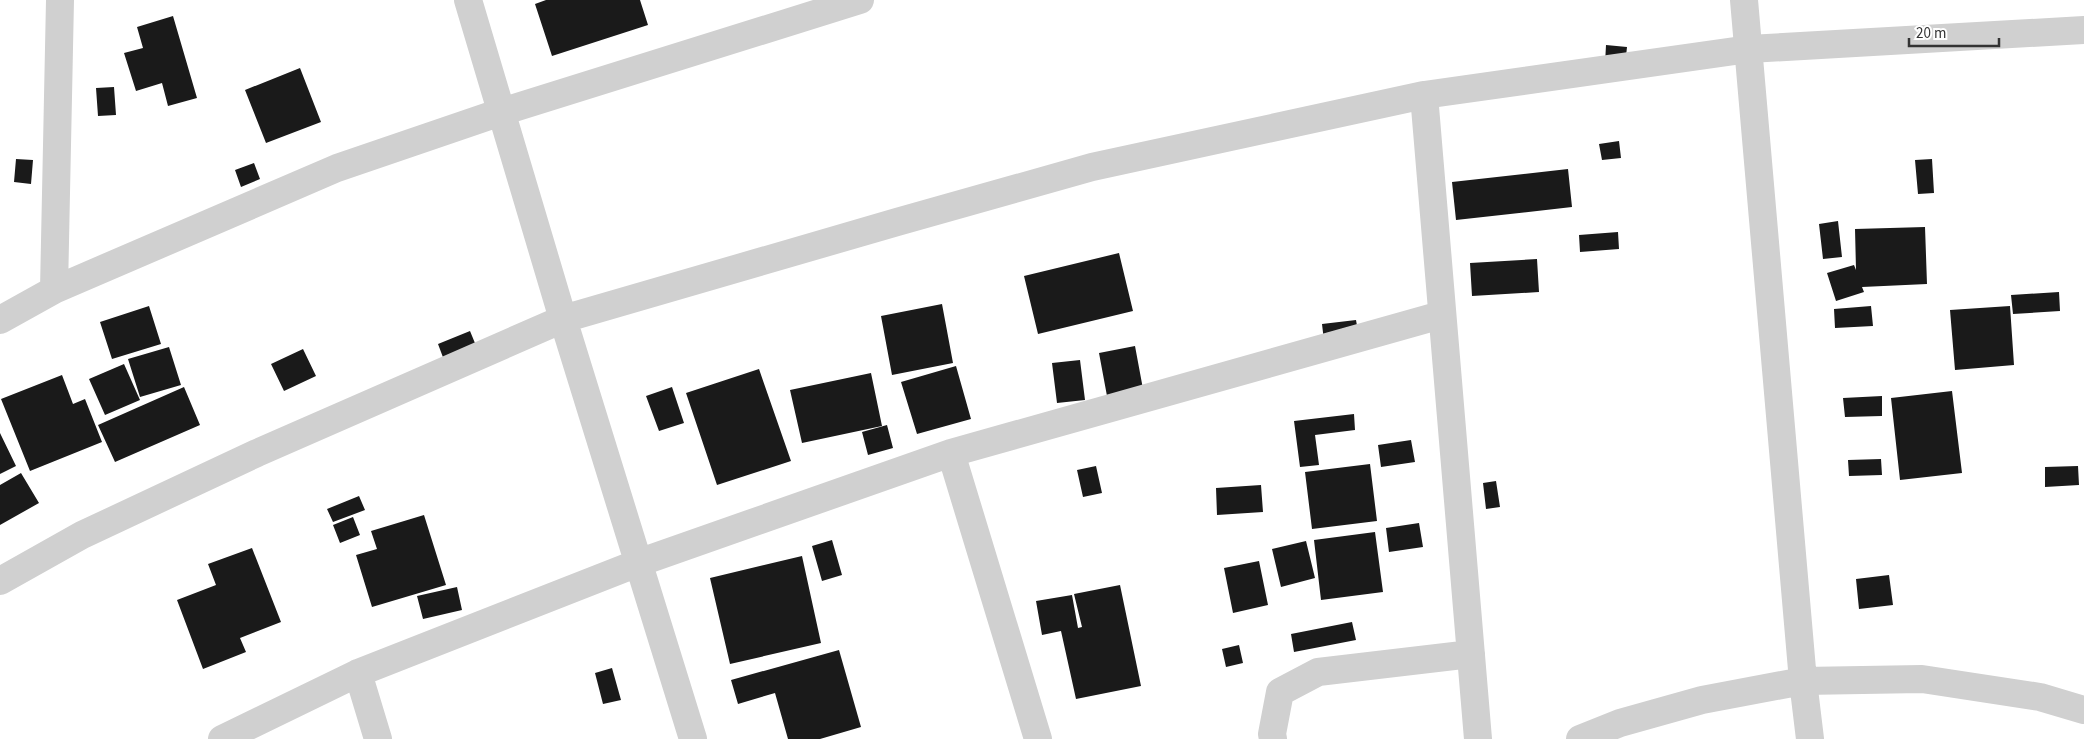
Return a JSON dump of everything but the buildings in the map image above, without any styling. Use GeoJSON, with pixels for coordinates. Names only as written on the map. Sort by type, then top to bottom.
{"type":"FeatureCollection","features":[{"type":"Feature","properties":{"kind":"street"},"geometry":{"type":"LineString","coordinates":[[54,290],[60,0]]}},
{"type":"Feature","properties":{"kind":"street"},"geometry":{"type":"LineString","coordinates":[[468,0],[563,319],[693,739]]}},
{"type":"Feature","properties":{"kind":"street"},"geometry":{"type":"LineString","coordinates":[[0,320],[54,290],[337,168],[500,112],[860,0]]}},
{"type":"Feature","properties":{"kind":"street"},"geometry":{"type":"LineString","coordinates":[[1744,0],[1803,681],[1810,739]]}},
{"type":"Feature","properties":{"kind":"street"},"geometry":{"type":"LineString","coordinates":[[0,581],[82,535],[257,453],[563,319],[1092,167],[1424,95],[1749,49],[2084,30]]}},
{"type":"Feature","properties":{"kind":"street"},"geometry":{"type":"LineString","coordinates":[[1424,95],[1478,739]]}},
{"type":"Feature","properties":{"kind":"street"},"geometry":{"type":"LineString","coordinates":[[222,739],[358,673],[638,563],[951,453],[1441,315]]}},
{"type":"Feature","properties":{"kind":"street"},"geometry":{"type":"LineString","coordinates":[[951,453],[1038,739]]}},
{"type":"Feature","properties":{"kind":"street"},"geometry":{"type":"LineString","coordinates":[[1273,739],[1272,734],[1280,692],[1318,672],[1471,654]]}},
{"type":"Feature","properties":{"kind":"street"},"geometry":{"type":"LineString","coordinates":[[358,673],[378,739]]}},
{"type":"Feature","properties":{"kind":"street"},"geometry":{"type":"LineString","coordinates":[[1580,739],[1620,722],[1702,700],[1803,681],[1922,678],[2040,697],[2084,710]]}}]}
